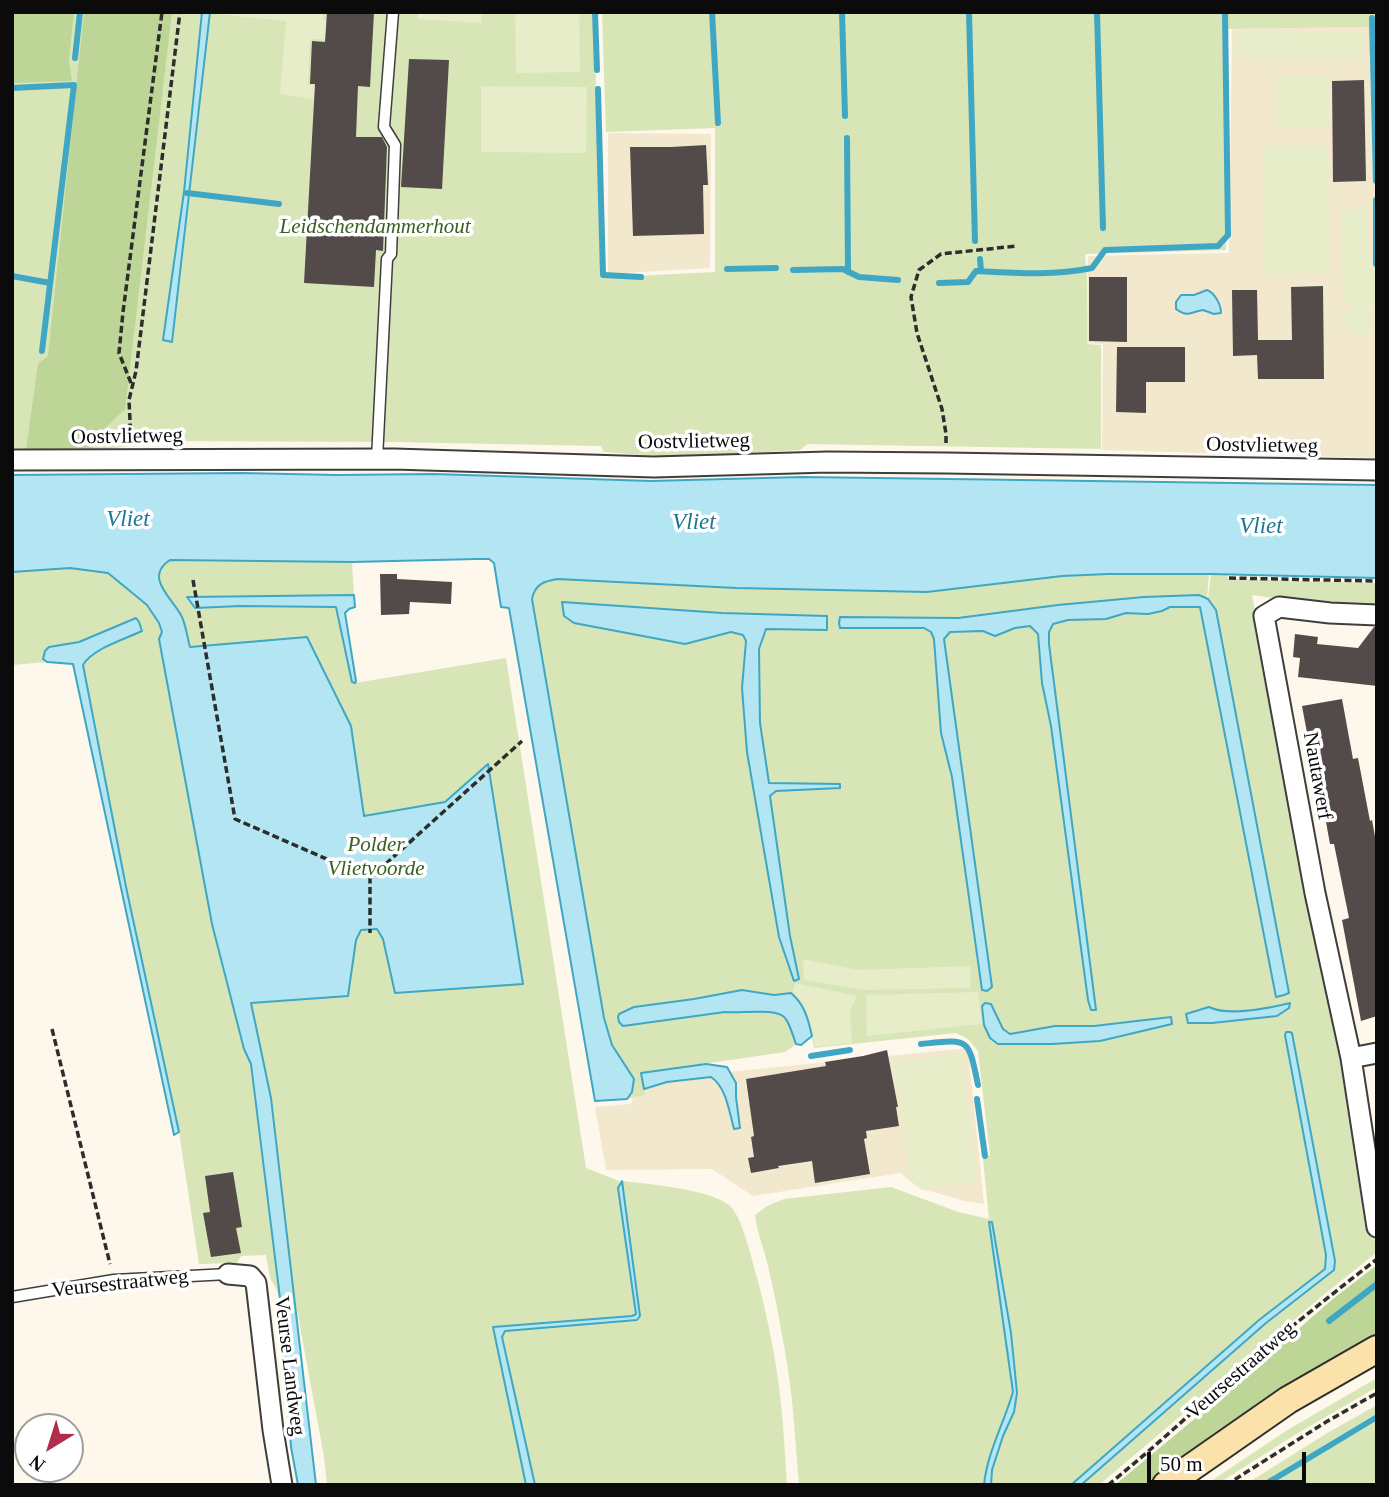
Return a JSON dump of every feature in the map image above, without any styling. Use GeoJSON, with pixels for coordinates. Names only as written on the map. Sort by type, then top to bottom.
{"type":"FeatureCollection","features":[{"type":"Feature","properties":{"kind":"main road","name":"Veursestraatweg"},"geometry":{"type":"LineString","coordinates":[[1166,1485],[1288,1400],[1377,1349]]}},
{"type":"Feature","properties":{"kind":"main road"},"geometry":{"type":"LineString","coordinates":[[1193,1485],[1305,1408],[1377,1370]]}},
{"type":"Feature","properties":{"kind":"street","name":"Oostvlietweg"},"geometry":{"type":"LineString","coordinates":[[12,460],[377,459],[654,467],[828,462],[1377,470]]}},
{"type":"Feature","properties":{"kind":"street","name":"Nautawerf"},"geometry":{"type":"LineString","coordinates":[[1377,615],[1279,607],[1264,616],[1315,893],[1351,1058],[1377,1227]]}},
{"type":"Feature","properties":{"kind":"street"},"geometry":{"type":"LineString","coordinates":[[1351,1058],[1377,1053]]}},
{"type":"Feature","properties":{"kind":"street","name":"Veurse Landweg"},"geometry":{"type":"LineString","coordinates":[[228,1274],[250,1276],[256,1283],[282,1485]]}},
{"type":"Feature","properties":{"kind":"lane"},"geometry":{"type":"LineString","coordinates":[[377,459],[387,259],[391,254],[395,145],[384,127],[393,12]]}},
{"type":"Feature","properties":{"kind":"lane","name":"Veursestraatweg"},"geometry":{"type":"LineString","coordinates":[[12,1297],[114,1280],[228,1274]]}},
{"type":"Feature","properties":{"kind":"path"},"geometry":{"type":"LineString","coordinates":[[132,385],[119,353],[162,12]]}},
{"type":"Feature","properties":{"kind":"path"},"geometry":{"type":"LineString","coordinates":[[131,460],[130,400],[136,371],[180,12]]}},
{"type":"Feature","properties":{"kind":"path"},"geometry":{"type":"LineString","coordinates":[[946,463],[946,434],[942,409],[917,333],[911,297],[919,270],[941,254],[1016,246]]}},
{"type":"Feature","properties":{"kind":"path"},"geometry":{"type":"LineString","coordinates":[[1229,578],[1377,581]]}},
{"type":"Feature","properties":{"kind":"path"},"geometry":{"type":"LineString","coordinates":[[193,580],[235,819],[370,878]]}},
{"type":"Feature","properties":{"kind":"path"},"geometry":{"type":"LineString","coordinates":[[369,933],[370,878],[522,741]]}},
{"type":"Feature","properties":{"kind":"path"},"geometry":{"type":"LineString","coordinates":[[52,1030],[114,1280]]}},
{"type":"Feature","properties":{"kind":"path","name":"Veursestraatweg"},"geometry":{"type":"LineString","coordinates":[[1108,1485],[1326,1298],[1377,1259]]}},
{"type":"Feature","properties":{"kind":"path"},"geometry":{"type":"LineString","coordinates":[[1226,1485],[1377,1393]]}},
{"type":"Feature","properties":{"kind":"shaded area"},"geometry":{"type":"Polygon","coordinates":[[[1368,27],[1377,212],[1375,458],[1102,450],[1103,344],[1087,343],[1088,256],[1229,253],[1232,29],[1368,27]]]}},
{"type":"Feature","properties":{"kind":"shaded area"},"geometry":{"type":"Polygon","coordinates":[[[608,133],[711,134],[710,268],[608,274],[608,133]]]}},
{"type":"Feature","properties":{"kind":"shaded area"},"geometry":{"type":"Polygon","coordinates":[[[968,1048],[984,1204],[922,1190],[900,1173],[753,1196],[712,1169],[606,1170],[595,1107],[631,1104],[638,1081],[968,1048]]]}},
{"type":"Feature","properties":{"kind":"green space","name":"Leidschendammerhout"},"geometry":{"type":"Polygon","coordinates":[[[12,12],[594,12],[601,272],[614,272],[615,277],[715,272],[715,128],[606,132],[602,12],[1377,12],[1377,212],[1368,27],[1226,29],[1226,250],[1085,254],[1087,344],[1101,345],[1101,449],[808,444],[800,450],[672,457],[604,452],[601,446],[157,441],[105,452],[12,450],[12,12]]]}},
{"type":"Feature","properties":{"kind":"green space"},"geometry":{"type":"Polygon","coordinates":[[[12,12],[74,12],[69,60],[72,81],[12,83],[12,12]]]}},
{"type":"Feature","properties":{"kind":"green space"},"geometry":{"type":"Polygon","coordinates":[[[84,12],[172,12],[125,410],[99,436],[93,448],[26,450],[38,364],[48,356],[84,12]]]}},
{"type":"Feature","properties":{"kind":"green space"},"geometry":{"type":"Polygon","coordinates":[[[218,12],[323,12],[323,19],[332,22],[337,40],[310,39],[308,85],[324,85],[324,90],[313,99],[280,94],[286,21],[218,12]]]}},
{"type":"Feature","properties":{"kind":"green space"},"geometry":{"type":"Polygon","coordinates":[[[418,12],[482,12],[481,23],[418,19],[418,12]]]}},
{"type":"Feature","properties":{"kind":"green space"},"geometry":{"type":"Polygon","coordinates":[[[515,12],[579,12],[580,72],[516,73],[515,12]]]}},
{"type":"Feature","properties":{"kind":"green space"},"geometry":{"type":"Polygon","coordinates":[[[1364,31],[1364,57],[1234,58],[1233,33],[1364,31]]]}},
{"type":"Feature","properties":{"kind":"green space"},"geometry":{"type":"Polygon","coordinates":[[[1277,75],[1330,75],[1330,127],[1277,127],[1277,75]]]}},
{"type":"Feature","properties":{"kind":"green space"},"geometry":{"type":"Polygon","coordinates":[[[481,86],[587,87],[586,153],[481,152],[481,86]]]}},
{"type":"Feature","properties":{"kind":"green space"},"geometry":{"type":"Polygon","coordinates":[[[1328,145],[1329,274],[1264,274],[1263,146],[1328,145]]]}},
{"type":"Feature","properties":{"kind":"green space"},"geometry":{"type":"Polygon","coordinates":[[[1367,209],[1369,266],[1377,266],[1377,306],[1361,305],[1373,319],[1370,332],[1364,336],[1349,332],[1342,318],[1346,311],[1357,305],[1344,304],[1341,210],[1367,209]]]}},
{"type":"Feature","properties":{"kind":"green space","name":"Polder Vlietvoorde"},"geometry":{"type":"Polygon","coordinates":[[[153,542],[352,562],[354,595],[340,596],[355,683],[506,658],[586,1168],[619,1181],[638,1314],[635,1318],[498,1329],[509,1368],[502,1337],[505,1331],[637,1321],[640,1316],[622,1181],[679,1188],[722,1201],[731,1207],[741,1224],[765,1311],[779,1385],[787,1485],[327,1485],[252,1065],[281,1306],[270,1278],[266,1255],[241,1256],[237,1263],[199,1264],[179,1132],[126,887],[83,665],[111,645],[135,618],[79,642],[49,647],[43,658],[47,662],[12,665],[12,572],[70,568],[108,573],[147,605],[159,623],[212,924],[244,1049],[252,1064],[173,630],[154,598],[153,542]]]}},
{"type":"Feature","properties":{"kind":"green space"},"geometry":{"type":"Polygon","coordinates":[[[1209,574],[1207,598],[1199,595],[1144,597],[958,618],[840,617],[840,628],[924,628],[931,632],[934,639],[941,733],[952,777],[981,988],[987,991],[992,987],[944,639],[949,632],[984,631],[995,636],[1015,628],[1030,626],[1038,634],[1042,683],[1051,726],[1091,1010],[1049,644],[1049,632],[1053,624],[1068,620],[1106,619],[1126,613],[1148,614],[1170,607],[1200,607],[1276,996],[1211,602],[1208,599],[1211,574],[1227,575],[1228,579],[1377,583],[1377,608],[1330,606],[1252,595],[1377,1252],[1099,1485],[1081,1485],[1266,1323],[1334,1270],[1335,1261],[1290,1032],[1285,1035],[1326,1255],[1325,1269],[1238,1339],[1071,1485],[799,1485],[787,1363],[772,1283],[755,1215],[784,1199],[891,1187],[958,1212],[989,1219],[983,1159],[990,1155],[978,1051],[968,1039],[956,1033],[814,1048],[805,1011],[791,993],[774,995],[742,990],[619,1014],[619,1022],[725,1012],[774,1013],[785,1018],[796,1044],[785,1052],[641,1073],[645,1095],[627,1099],[631,1091],[631,1078],[613,1047],[604,1018],[538,642],[533,605],[535,589],[558,579],[736,588],[927,592],[1062,576],[1209,574]],[[562,603],[743,635],[746,641],[742,688],[747,752],[779,937],[794,980],[799,979],[790,936],[770,796],[776,791],[839,788],[840,784],[769,784],[760,723],[759,649],[766,629],[827,630],[827,617],[562,603]],[[992,1004],[998,1044],[1100,1041],[1094,1026],[1055,1026],[1010,1034],[1003,1029],[992,1004]]]}},
{"type":"Feature","properties":{"kind":"green space"},"geometry":{"type":"Polygon","coordinates":[[[803,959],[857,970],[970,966],[971,988],[866,990],[804,980],[803,959]]]}},
{"type":"Feature","properties":{"kind":"green space"},"geometry":{"type":"Polygon","coordinates":[[[795,983],[857,996],[850,1010],[852,1043],[815,1047],[806,1010],[793,992],[795,983]]]}},
{"type":"Feature","properties":{"kind":"green space"},"geometry":{"type":"Polygon","coordinates":[[[978,992],[982,1024],[867,1036],[866,995],[978,992]]]}},
{"type":"Feature","properties":{"kind":"green space"},"geometry":{"type":"Polygon","coordinates":[[[960,1053],[978,1181],[923,1189],[910,1181],[894,1062],[960,1053]]]}},
{"type":"Feature","properties":{"kind":"green space"},"geometry":{"type":"Polygon","coordinates":[[[1377,1265],[1377,1335],[1156,1485],[1115,1485],[1334,1298],[1377,1265]]]}},
{"type":"Feature","properties":{"kind":"green space"},"geometry":{"type":"Polygon","coordinates":[[[1377,1378],[1377,1387],[1216,1485],[1205,1485],[1289,1429],[1377,1378]]]}},
{"type":"Feature","properties":{"kind":"green space"},"geometry":{"type":"Polygon","coordinates":[[[1377,1405],[1377,1413],[1259,1485],[1246,1484],[1329,1432],[1377,1405]]]}},
{"type":"Feature","properties":{"kind":"green space"},"geometry":{"type":"Polygon","coordinates":[[[1377,1421],[1377,1485],[1267,1485],[1275,1480],[1377,1421]]]}},
{"type":"Feature","properties":{"kind":"water"},"geometry":{"type":"Polygon","coordinates":[[[202,12],[210,12],[172,342],[163,340],[184,192],[202,12]]]}},
{"type":"Feature","properties":{"kind":"water"},"geometry":{"type":"Polygon","coordinates":[[[1207,290],[1217,300],[1221,313],[1214,314],[1203,310],[1187,314],[1176,309],[1176,302],[1181,295],[1194,295],[1207,290]]]}},
{"type":"Feature","properties":{"kind":"water","name":"Vliet"},"geometry":{"type":"Polygon","coordinates":[[[434,474],[651,481],[801,477],[1377,485],[1377,578],[1108,574],[1062,576],[927,592],[736,588],[558,579],[541,584],[532,599],[604,1018],[612,1045],[634,1079],[632,1092],[627,1099],[595,1101],[509,608],[501,607],[494,563],[489,559],[352,562],[170,560],[159,573],[159,580],[183,619],[190,647],[307,637],[351,726],[364,816],[445,802],[488,764],[523,984],[395,993],[383,939],[377,929],[361,930],[356,940],[348,996],[251,1003],[271,1098],[316,1485],[298,1485],[291,1447],[281,1306],[251,1064],[244,1049],[212,924],[159,639],[162,632],[147,605],[108,573],[70,568],[12,572],[12,475],[434,474]]]}},
{"type":"Feature","properties":{"kind":"water"},"geometry":{"type":"Polygon","coordinates":[[[354,595],[355,607],[345,613],[355,683],[352,682],[336,607],[195,608],[187,597],[354,595]]]}},
{"type":"Feature","properties":{"kind":"water"},"geometry":{"type":"Polygon","coordinates":[[[1199,595],[1208,599],[1216,610],[1289,993],[1276,997],[1200,607],[1170,607],[1148,614],[1126,613],[1106,619],[1068,620],[1053,624],[1049,632],[1096,1010],[1091,1010],[1088,1000],[1051,726],[1042,683],[1038,634],[1030,626],[1015,628],[995,636],[983,631],[950,632],[944,639],[992,987],[987,991],[982,990],[952,777],[941,733],[934,639],[931,632],[924,628],[840,628],[840,617],[958,618],[1058,605],[1199,595]]]}},
{"type":"Feature","properties":{"kind":"water"},"geometry":{"type":"Polygon","coordinates":[[[562,602],[722,613],[827,616],[827,630],[766,629],[759,649],[760,723],[769,783],[840,784],[840,788],[776,791],[770,796],[790,936],[799,979],[794,981],[779,937],[747,752],[742,688],[746,641],[743,635],[731,632],[685,644],[574,623],[564,616],[562,602]]]}},
{"type":"Feature","properties":{"kind":"water"},"geometry":{"type":"Polygon","coordinates":[[[136,618],[142,631],[101,649],[83,665],[126,887],[179,1132],[174,1135],[73,664],[47,662],[43,659],[49,647],[79,642],[136,618]]]}},
{"type":"Feature","properties":{"kind":"water"},"geometry":{"type":"Polygon","coordinates":[[[742,990],[774,995],[791,993],[803,1007],[812,1036],[801,1045],[796,1044],[785,1018],[766,1012],[725,1012],[623,1026],[619,1022],[619,1014],[634,1007],[742,990]]]}},
{"type":"Feature","properties":{"kind":"water"},"geometry":{"type":"Polygon","coordinates":[[[985,1003],[991,1004],[1003,1029],[1010,1034],[1055,1026],[1094,1026],[1171,1017],[1172,1024],[1100,1041],[998,1044],[990,1038],[984,1025],[982,1006],[985,1003]]]}},
{"type":"Feature","properties":{"kind":"water"},"geometry":{"type":"Polygon","coordinates":[[[1290,1003],[1289,1008],[1277,1016],[1212,1023],[1188,1023],[1186,1014],[1209,1007],[1238,1011],[1290,1003]]]}},
{"type":"Feature","properties":{"kind":"water"},"geometry":{"type":"Polygon","coordinates":[[[1286,1032],[1292,1033],[1335,1261],[1334,1270],[1266,1323],[1081,1485],[1071,1485],[1259,1320],[1325,1269],[1326,1255],[1286,1032]]]}},
{"type":"Feature","properties":{"kind":"water"},"geometry":{"type":"Polygon","coordinates":[[[706,1064],[727,1067],[736,1083],[740,1128],[734,1129],[721,1087],[711,1077],[667,1082],[644,1089],[641,1073],[706,1064]]]}},
{"type":"Feature","properties":{"kind":"water"},"geometry":{"type":"Polygon","coordinates":[[[622,1181],[640,1316],[637,1320],[505,1331],[502,1337],[535,1485],[526,1485],[493,1327],[636,1314],[618,1188],[622,1181]]]}},
{"type":"Feature","properties":{"kind":"water"},"geometry":{"type":"Polygon","coordinates":[[[989,1222],[992,1222],[1011,1333],[1017,1393],[1014,1412],[992,1470],[991,1485],[984,1485],[992,1450],[1013,1392],[989,1222]]]}},
{"type":"Feature","properties":{"kind":"building"},"geometry":{"type":"Polygon","coordinates":[[[327,12],[374,12],[370,87],[358,86],[356,137],[382,137],[387,147],[383,251],[376,250],[374,287],[304,283],[315,84],[310,84],[312,41],[325,42],[327,12]]]}},
{"type":"Feature","properties":{"kind":"building"},"geometry":{"type":"Polygon","coordinates":[[[409,59],[449,60],[442,189],[401,187],[409,59]]]}},
{"type":"Feature","properties":{"kind":"building"},"geometry":{"type":"Polygon","coordinates":[[[1364,80],[1366,181],[1333,182],[1332,81],[1364,80]]]}},
{"type":"Feature","properties":{"kind":"building"},"geometry":{"type":"Polygon","coordinates":[[[706,145],[708,185],[703,185],[704,234],[633,236],[630,147],[706,145]]]}},
{"type":"Feature","properties":{"kind":"building"},"geometry":{"type":"Polygon","coordinates":[[[1089,277],[1127,277],[1127,342],[1089,341],[1089,277]]]}},
{"type":"Feature","properties":{"kind":"building"},"geometry":{"type":"Polygon","coordinates":[[[1323,286],[1324,379],[1258,379],[1257,355],[1233,356],[1232,290],[1257,290],[1258,340],[1292,340],[1291,287],[1323,286]]]}},
{"type":"Feature","properties":{"kind":"building"},"geometry":{"type":"Polygon","coordinates":[[[1117,347],[1185,347],[1185,382],[1146,382],[1146,413],[1116,412],[1117,347]]]}},
{"type":"Feature","properties":{"kind":"building"},"geometry":{"type":"Polygon","coordinates":[[[380,574],[397,574],[397,579],[452,582],[451,604],[410,602],[409,614],[381,615],[380,574]]]}},
{"type":"Feature","properties":{"kind":"building"},"geometry":{"type":"Polygon","coordinates":[[[1374,627],[1377,627],[1377,686],[1298,677],[1300,658],[1293,657],[1295,634],[1318,637],[1317,644],[1358,648],[1374,627]]]}},
{"type":"Feature","properties":{"kind":"building"},"geometry":{"type":"Polygon","coordinates":[[[1342,699],[1353,759],[1358,758],[1377,847],[1377,1016],[1361,1021],[1342,920],[1349,918],[1334,844],[1330,844],[1323,798],[1324,787],[1316,748],[1310,749],[1302,706],[1342,699]]]}},
{"type":"Feature","properties":{"kind":"building"},"geometry":{"type":"Polygon","coordinates":[[[887,1050],[899,1126],[866,1131],[867,1138],[864,1139],[870,1174],[815,1183],[812,1161],[751,1173],[748,1158],[754,1157],[751,1137],[754,1136],[746,1079],[826,1066],[825,1062],[887,1050]]]}},
{"type":"Feature","properties":{"kind":"building"},"geometry":{"type":"Polygon","coordinates":[[[233,1172],[242,1227],[236,1228],[241,1253],[211,1257],[203,1213],[210,1212],[205,1176],[233,1172]]]}},
{"type":"Feature","properties":{"kind":"waterway"},"geometry":{"type":"LineString","coordinates":[[75,58],[80,12]]}},
{"type":"Feature","properties":{"kind":"waterway"},"geometry":{"type":"LineString","coordinates":[[595,12],[597,70]]}},
{"type":"Feature","properties":{"kind":"waterway"},"geometry":{"type":"LineString","coordinates":[[712,12],[718,123]]}},
{"type":"Feature","properties":{"kind":"waterway"},"geometry":{"type":"LineString","coordinates":[[842,12],[845,116]]}},
{"type":"Feature","properties":{"kind":"waterway"},"geometry":{"type":"LineString","coordinates":[[969,12],[975,241]]}},
{"type":"Feature","properties":{"kind":"waterway"},"geometry":{"type":"LineString","coordinates":[[1097,12],[1103,228]]}},
{"type":"Feature","properties":{"kind":"waterway"},"geometry":{"type":"LineString","coordinates":[[939,283],[968,282],[976,271],[1078,271],[1092,268],[1105,250],[1218,246],[1228,235],[1225,12]]}},
{"type":"Feature","properties":{"kind":"waterway"},"geometry":{"type":"LineString","coordinates":[[1372,18],[1376,181]]}},
{"type":"Feature","properties":{"kind":"waterway"},"geometry":{"type":"LineString","coordinates":[[12,88],[74,85],[42,351]]}},
{"type":"Feature","properties":{"kind":"waterway"},"geometry":{"type":"LineString","coordinates":[[598,89],[603,275],[641,277]]}},
{"type":"Feature","properties":{"kind":"waterway"},"geometry":{"type":"LineString","coordinates":[[847,138],[848,272]]}},
{"type":"Feature","properties":{"kind":"waterway"},"geometry":{"type":"LineString","coordinates":[[187,193],[279,204]]}},
{"type":"Feature","properties":{"kind":"waterway"},"geometry":{"type":"LineString","coordinates":[[1376,200],[1376,264]]}},
{"type":"Feature","properties":{"kind":"waterway"},"geometry":{"type":"LineString","coordinates":[[980,259],[981,271]]}},
{"type":"Feature","properties":{"kind":"waterway"},"geometry":{"type":"LineString","coordinates":[[727,269],[776,268]]}},
{"type":"Feature","properties":{"kind":"waterway"},"geometry":{"type":"LineString","coordinates":[[793,270],[843,269],[859,277],[898,280]]}},
{"type":"Feature","properties":{"kind":"waterway"},"geometry":{"type":"LineString","coordinates":[[12,276],[50,283]]}},
{"type":"Feature","properties":{"kind":"waterway"},"geometry":{"type":"LineString","coordinates":[[921,1044],[958,1042],[964,1045],[972,1058],[978,1085]]}},
{"type":"Feature","properties":{"kind":"waterway"},"geometry":{"type":"LineString","coordinates":[[811,1056],[850,1050]]}},
{"type":"Feature","properties":{"kind":"waterway"},"geometry":{"type":"LineString","coordinates":[[977,1099],[985,1156]]}},
{"type":"Feature","properties":{"kind":"waterway"},"geometry":{"type":"LineString","coordinates":[[1329,1321],[1377,1284]]}},
{"type":"Feature","properties":{"kind":"waterway"},"geometry":{"type":"LineString","coordinates":[[1264,1485],[1377,1417]]}}]}
